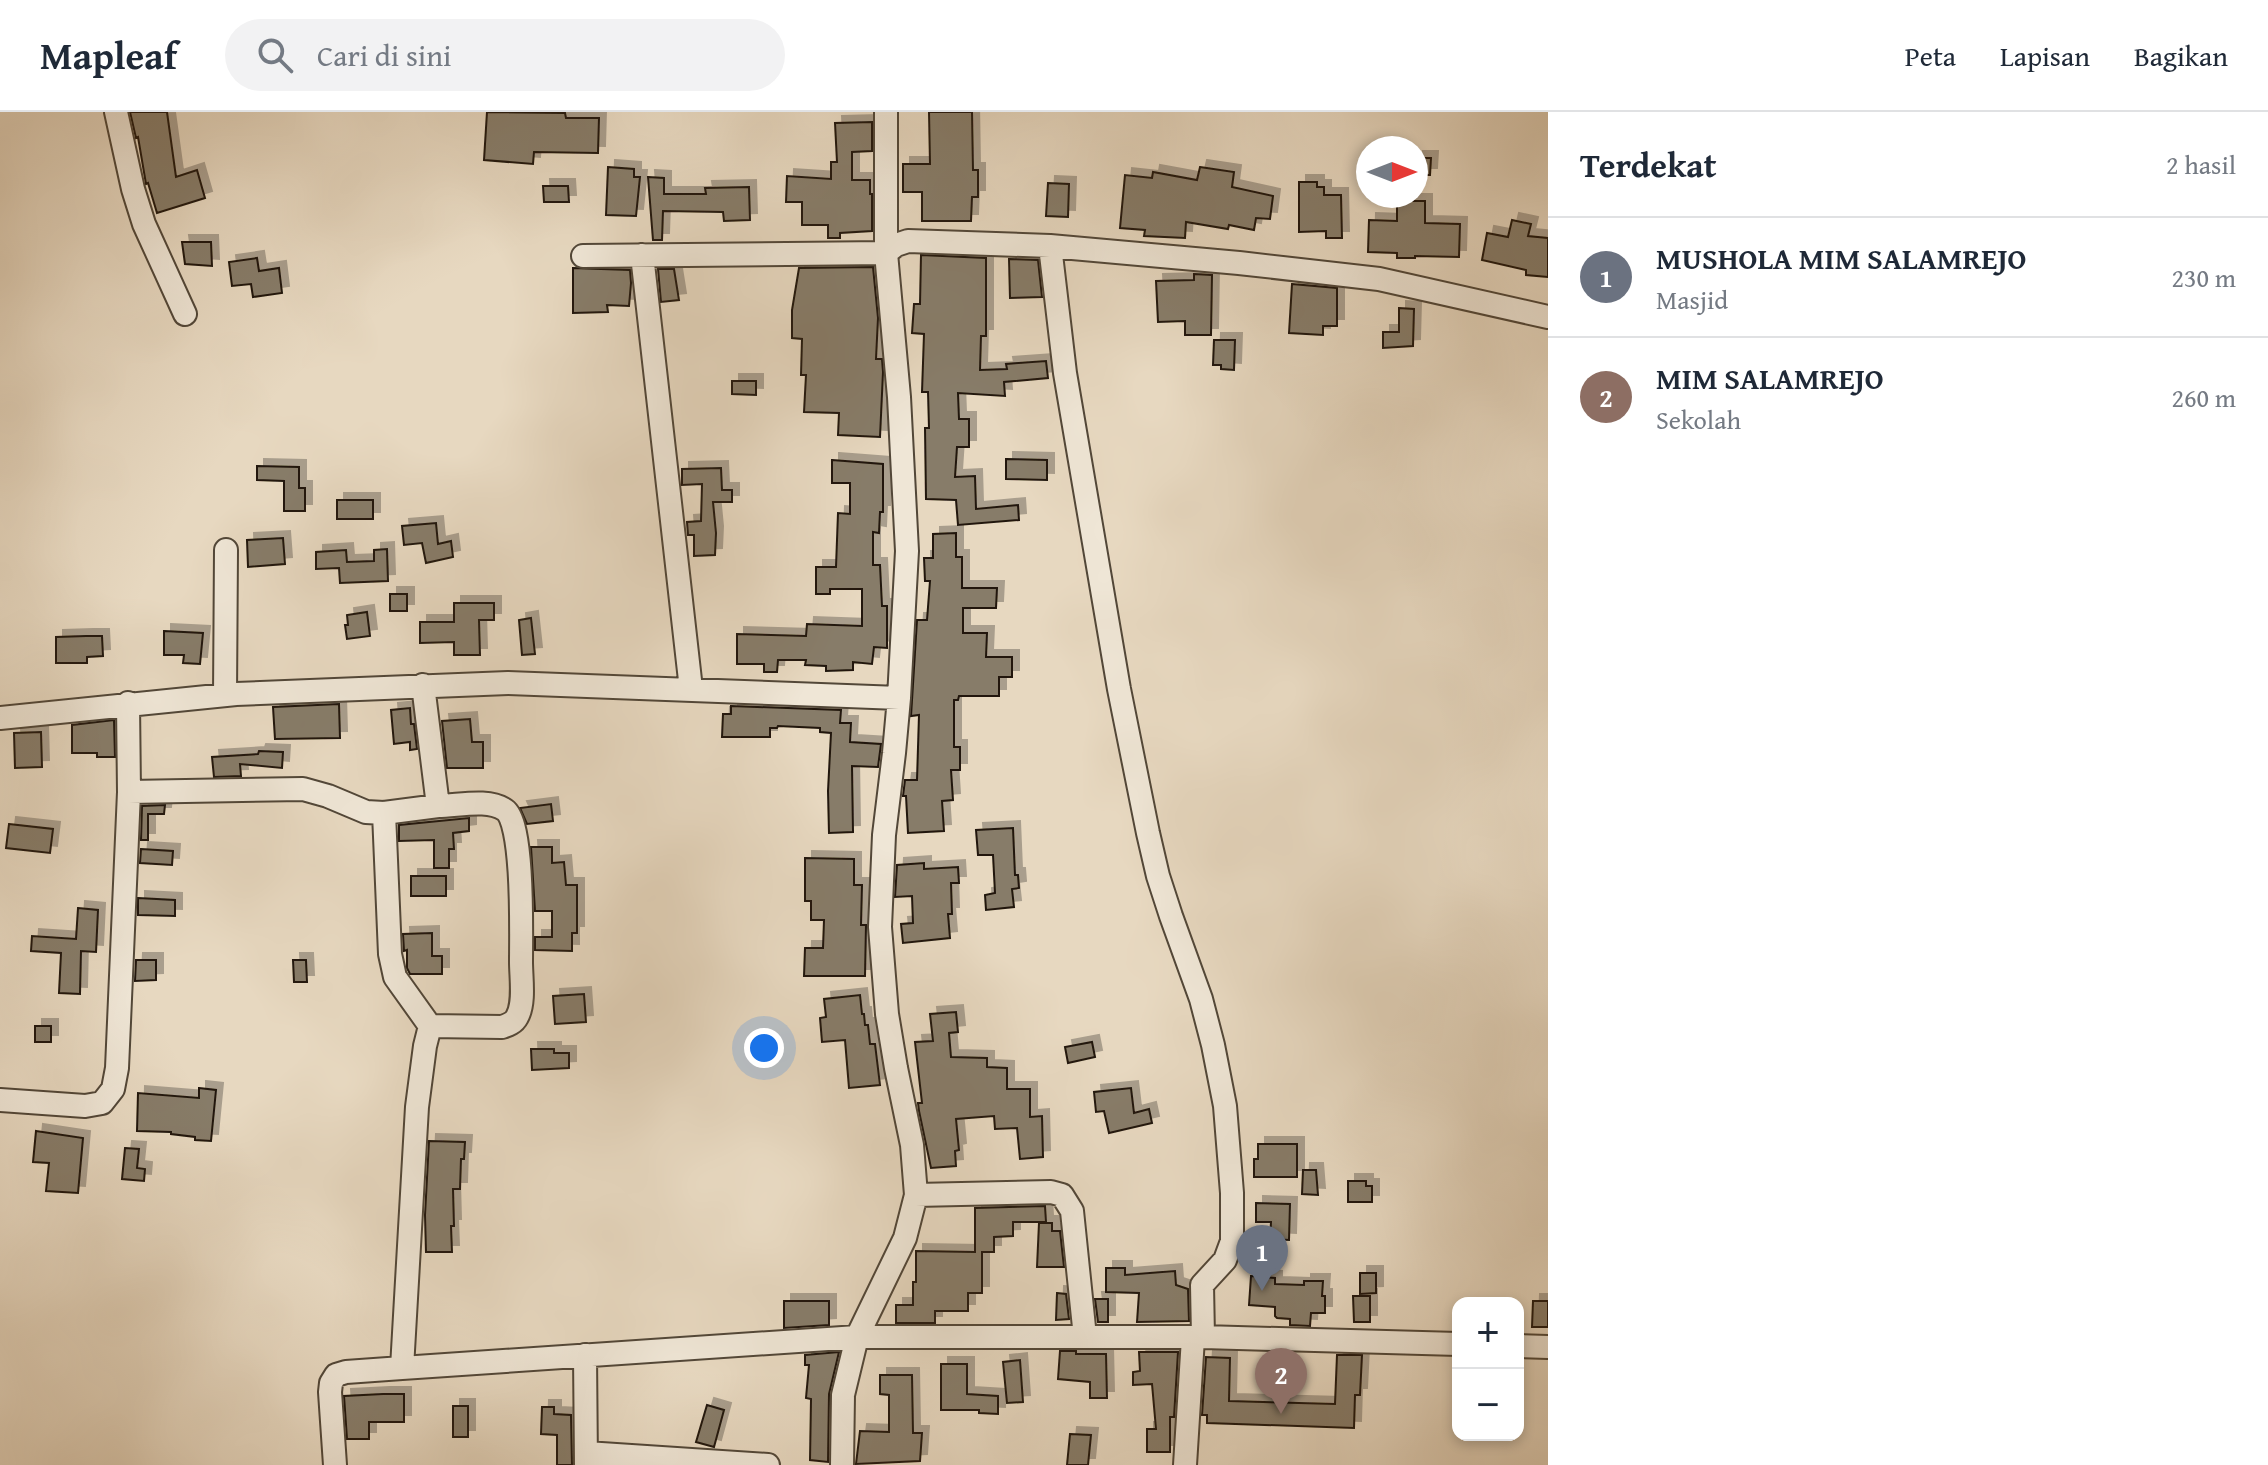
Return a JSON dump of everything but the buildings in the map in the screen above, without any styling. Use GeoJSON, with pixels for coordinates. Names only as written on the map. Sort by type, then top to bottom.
{"type":"FeatureCollection","features":[{"type":"Feature","properties":{"kind":"street"},"geometry":{"type":"LineString","coordinates":[[116,112],[144,224],[185,314]]}},
{"type":"Feature","properties":{"kind":"street"},"geometry":{"type":"LineString","coordinates":[[842,1465],[843,1395],[857,1337],[905,1238],[916,1195],[912,1145],[887,1014],[880,927],[884,835],[899,698],[907,551],[899,397],[886,253],[886,112]]}},
{"type":"Feature","properties":{"kind":"street"},"geometry":{"type":"LineString","coordinates":[[583,256],[886,253],[908,241],[1050,246],[1379,279],[1548,317]]}},
{"type":"Feature","properties":{"kind":"street"},"geometry":{"type":"LineString","coordinates":[[1050,246],[1067,388],[1119,689],[1148,833],[1158,876],[1201,999],[1225,1106],[1232,1193],[1232,1241],[1225,1260],[1202,1285],[1185,1465]]}},
{"type":"Feature","properties":{"kind":"street"},"geometry":{"type":"LineString","coordinates":[[642,255],[691,689]]}},
{"type":"Feature","properties":{"kind":"street"},"geometry":{"type":"LineString","coordinates":[[225,695],[226,550]]}},
{"type":"Feature","properties":{"kind":"street"},"geometry":{"type":"LineString","coordinates":[[0,718],[225,695],[508,683],[899,698]]}},
{"type":"Feature","properties":{"kind":"street"},"geometry":{"type":"LineString","coordinates":[[423,685],[438,806]]}},
{"type":"Feature","properties":{"kind":"street"},"geometry":{"type":"LineString","coordinates":[[0,1100],[85,1106],[102,1103],[113,1089],[117,1068],[129,792],[128,703]]}},
{"type":"Feature","properties":{"kind":"street"},"geometry":{"type":"LineString","coordinates":[[129,792],[303,789],[366,812],[491,804],[504,809],[512,816],[519,855],[521,1003],[518,1016],[502,1027],[430,1026]]}},
{"type":"Feature","properties":{"kind":"street"},"geometry":{"type":"LineString","coordinates":[[384,813],[390,954],[395,977],[430,1026],[417,1107],[402,1368]]}},
{"type":"Feature","properties":{"kind":"street"},"geometry":{"type":"LineString","coordinates":[[916,1195],[1051,1192],[1062,1195],[1072,1211],[1085,1337]]}},
{"type":"Feature","properties":{"kind":"street"},"geometry":{"type":"LineString","coordinates":[[335,1465],[331,1383],[336,1375],[346,1372],[857,1337],[1198,1337],[1452,1344]]}},
{"type":"Feature","properties":{"kind":"street"},"geometry":{"type":"LineString","coordinates":[[1524,1346],[1548,1347]]}},
{"type":"Feature","properties":{"kind":"street"},"geometry":{"type":"LineString","coordinates":[[585,1355],[586,1459],[768,1465]]}},
{"type":"Feature","properties":{"kind":"place","name":"MUSHOLA MIM SALAMREJO"},"geometry":{"type":"Point","coordinates":[1262,1291]}},
{"type":"Feature","properties":{"kind":"place","name":"MIM SALAMREJO"},"geometry":{"type":"Point","coordinates":[1281,1414]}}]}
